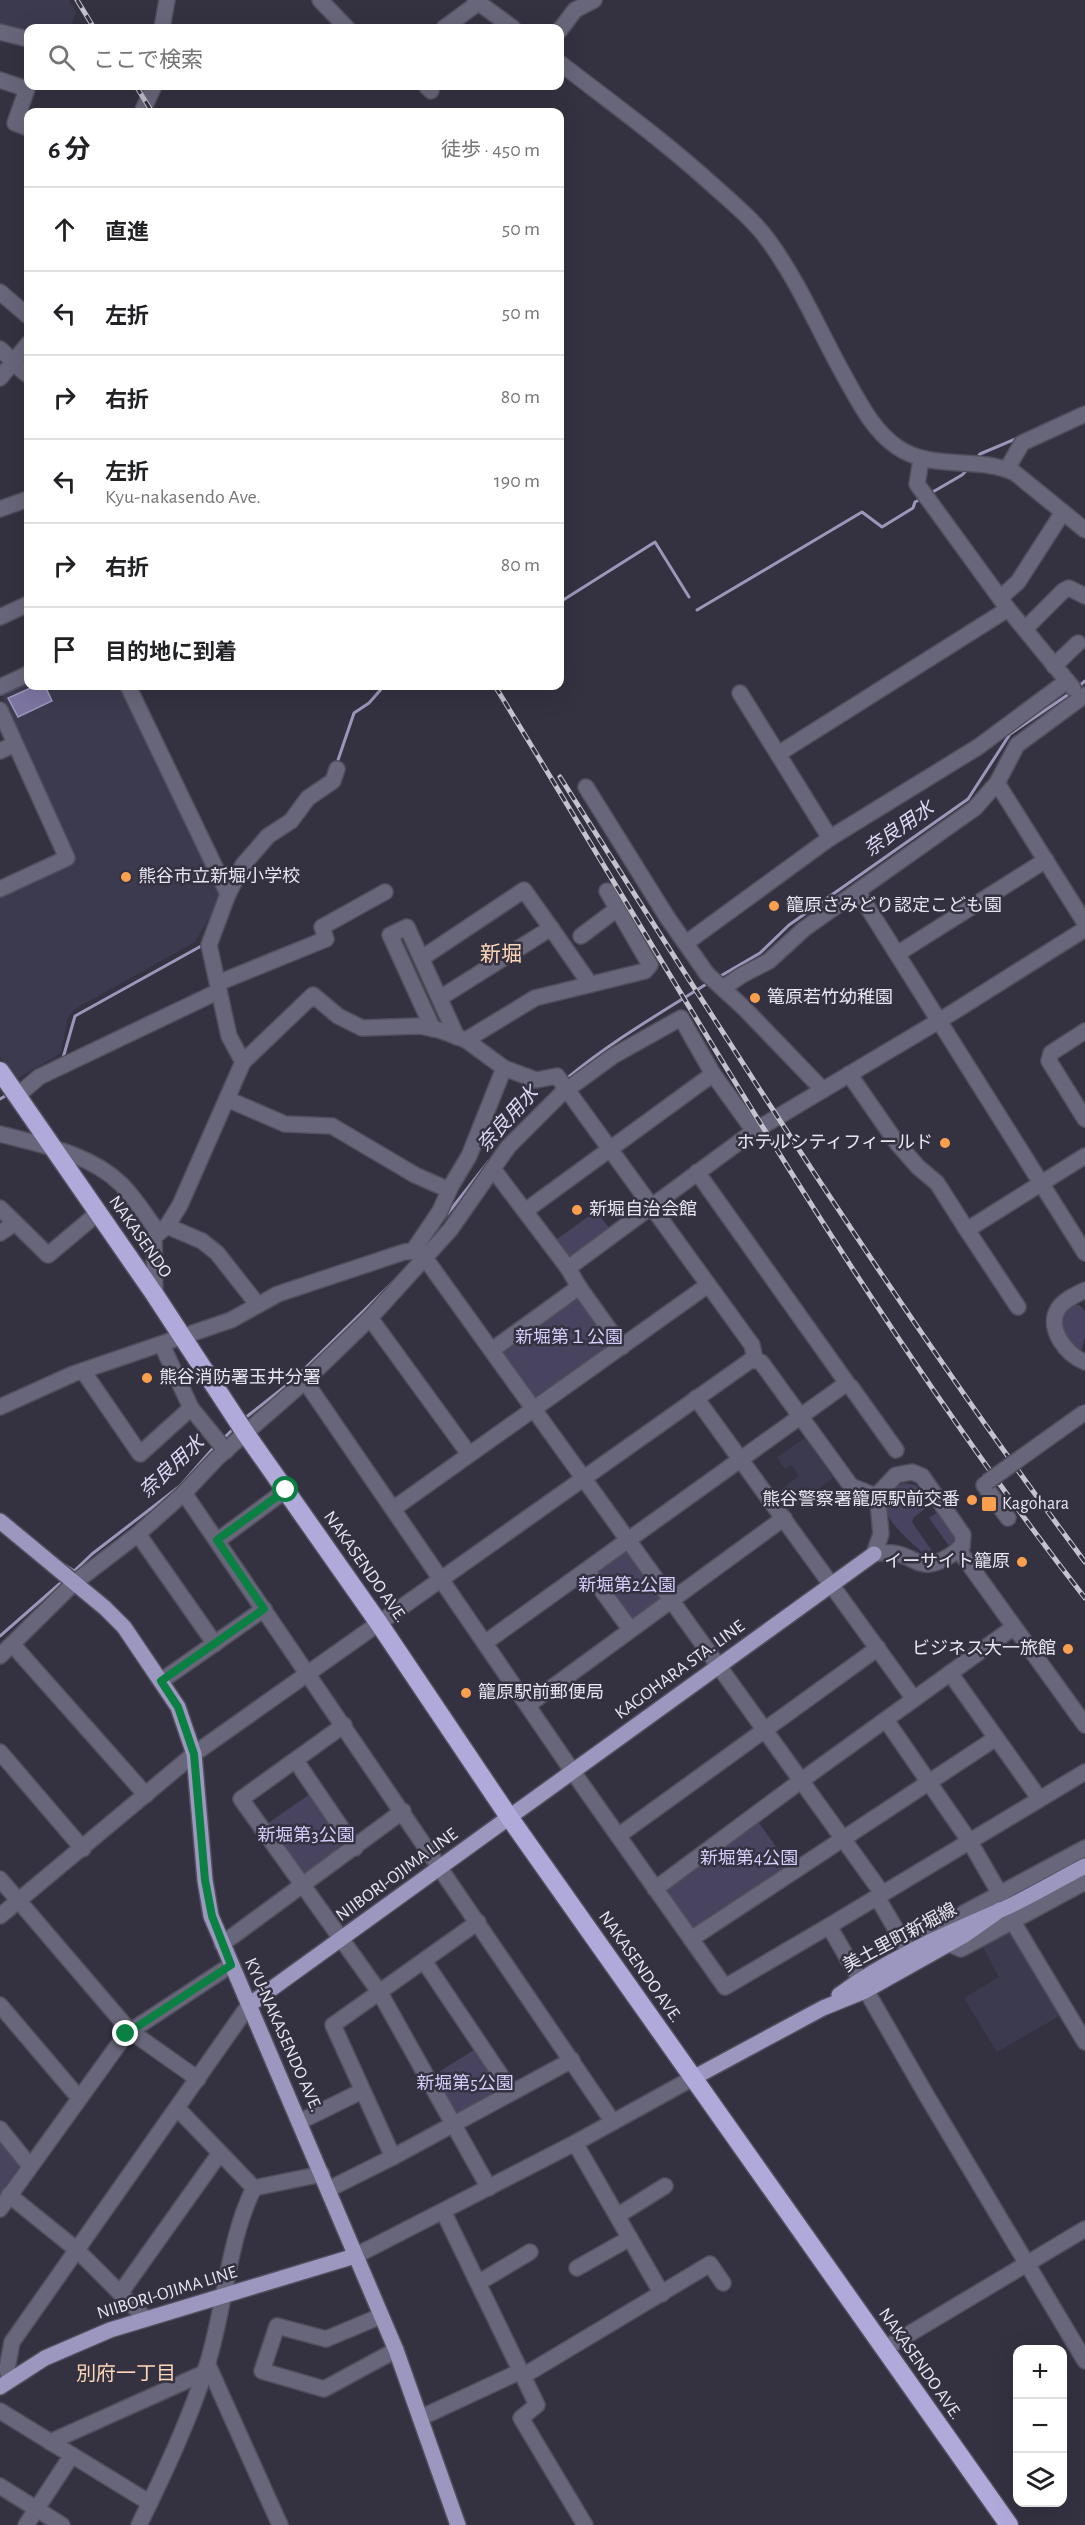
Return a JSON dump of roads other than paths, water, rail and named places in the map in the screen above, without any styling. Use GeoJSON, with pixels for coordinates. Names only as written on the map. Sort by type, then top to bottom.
{"type":"FeatureCollection","features":[{"type":"Feature","properties":{"kind":"highway","name":"NAKASENDO"},"geometry":{"type":"LineString","coordinates":[[0,1071],[155,1295],[242,1427]]}},
{"type":"Feature","properties":{"kind":"highway","name":"NAKASENDO AVE."},"geometry":{"type":"LineString","coordinates":[[242,1427],[378,1622],[509,1817],[1009,2525]]}},
{"type":"Feature","properties":{"kind":"main road","name":"KYU-NAKASENDO AVE."},"geometry":{"type":"LineString","coordinates":[[0,1521],[124,1627],[178,1707],[194,1754],[205,1880],[212,1916],[396,2350],[458,2525]]}},
{"type":"Feature","properties":{"kind":"main road","name":"KAGOHARA STA. LINE"},"geometry":{"type":"LineString","coordinates":[[509,1817],[874,1554]]}},
{"type":"Feature","properties":{"kind":"main road","name":"NIIBORI-OJIMA LINE"},"geometry":{"type":"LineString","coordinates":[[249,2005],[509,1817]]}},
{"type":"Feature","properties":{"kind":"main road","name":"美土里町新堀線"},"geometry":{"type":"LineString","coordinates":[[693,2078],[1085,1866]]}},
{"type":"Feature","properties":{"kind":"main road","name":"NIIBORI-OJIMA LINE"},"geometry":{"type":"LineString","coordinates":[[5,2383],[80,2342],[146,2319],[355,2256]]}},
{"type":"Feature","properties":{"kind":"street"},"geometry":{"type":"LineString","coordinates":[[163,24],[167,0]]}},
{"type":"Feature","properties":{"kind":"street"},"geometry":{"type":"LineString","coordinates":[[320,0],[343,24]]}},
{"type":"Feature","properties":{"kind":"street"},"geometry":{"type":"LineString","coordinates":[[564,25],[575,10],[594,0]]}},
{"type":"Feature","properties":{"kind":"street"},"geometry":{"type":"LineString","coordinates":[[449,24],[476,1],[508,24]]}},
{"type":"Feature","properties":{"kind":"street"},"geometry":{"type":"LineString","coordinates":[[0,32],[24,38]]}},
{"type":"Feature","properties":{"kind":"street"},"geometry":{"type":"LineString","coordinates":[[564,66],[681,156],[767,238],[788,270],[824,342],[862,408],[884,437],[921,460],[990,464],[1006,469],[1085,530]]}},
{"type":"Feature","properties":{"kind":"street"},"geometry":{"type":"LineString","coordinates":[[0,80],[24,88]]}},
{"type":"Feature","properties":{"kind":"street"},"geometry":{"type":"LineString","coordinates":[[24,126],[15,123],[27,90]]}},
{"type":"Feature","properties":{"kind":"street"},"geometry":{"type":"LineString","coordinates":[[144,108],[152,90]]}},
{"type":"Feature","properties":{"kind":"street"},"geometry":{"type":"LineString","coordinates":[[0,292],[24,313]]}},
{"type":"Feature","properties":{"kind":"street"},"geometry":{"type":"LineString","coordinates":[[0,349],[10,358],[13,365],[24,372]]}},
{"type":"Feature","properties":{"kind":"street"},"geometry":{"type":"LineString","coordinates":[[0,378],[24,350]]}},
{"type":"Feature","properties":{"kind":"street"},"geometry":{"type":"LineString","coordinates":[[1006,469],[1022,443],[1085,414]]}},
{"type":"Feature","properties":{"kind":"street"},"geometry":{"type":"LineString","coordinates":[[722,986],[769,961],[804,929],[961,819],[997,783],[1017,745],[1083,700],[1004,603],[916,484],[921,460]]}},
{"type":"Feature","properties":{"kind":"street"},"geometry":{"type":"LineString","coordinates":[[0,508],[24,500]]}},
{"type":"Feature","properties":{"kind":"street"},"geometry":{"type":"LineString","coordinates":[[778,754],[1004,603],[1063,512]]}},
{"type":"Feature","properties":{"kind":"street"},"geometry":{"type":"LineString","coordinates":[[1025,629],[1063,591],[1069,588],[1085,596]]}},
{"type":"Feature","properties":{"kind":"street"},"geometry":{"type":"LineString","coordinates":[[0,617],[24,606]]}},
{"type":"Feature","properties":{"kind":"street"},"geometry":{"type":"LineString","coordinates":[[1054,666],[1078,643]]}},
{"type":"Feature","properties":{"kind":"street"},"geometry":{"type":"LineString","coordinates":[[0,687],[24,677]]}},
{"type":"Feature","properties":{"kind":"street"},"geometry":{"type":"LineString","coordinates":[[686,943],[830,838],[978,747],[1067,681]]}},
{"type":"Feature","properties":{"kind":"street"},"geometry":{"type":"LineString","coordinates":[[130,690],[228,894]]}},
{"type":"Feature","properties":{"kind":"street"},"geometry":{"type":"LineString","coordinates":[[740,693],[830,838]]}},
{"type":"Feature","properties":{"kind":"street"},"geometry":{"type":"LineString","coordinates":[[0,710],[67,858],[0,889]]}},
{"type":"Feature","properties":{"kind":"street"},"geometry":{"type":"LineString","coordinates":[[0,751],[15,744]]}},
{"type":"Feature","properties":{"kind":"street"},"geometry":{"type":"LineString","coordinates":[[243,1062],[229,1036],[210,945],[228,894],[243,865],[268,836],[287,824],[308,798],[333,782],[337,769]]}},
{"type":"Feature","properties":{"kind":"street"},"geometry":{"type":"LineString","coordinates":[[997,783],[1085,923]]}},
{"type":"Feature","properties":{"kind":"street"},"geometry":{"type":"LineString","coordinates":[[586,788],[707,974],[722,986],[823,1090]]}},
{"type":"Feature","properties":{"kind":"street"},"geometry":{"type":"LineString","coordinates":[[897,954],[1046,860]]}},
{"type":"Feature","properties":{"kind":"street"},"geometry":{"type":"LineString","coordinates":[[422,958],[524,890],[590,984]]}},
{"type":"Feature","properties":{"kind":"street"},"geometry":{"type":"LineString","coordinates":[[462,1038],[536,998],[645,971],[650,965],[607,891]]}},
{"type":"Feature","properties":{"kind":"street"},"geometry":{"type":"LineString","coordinates":[[17,1096],[39,1077],[219,987],[326,939],[322,927],[386,892]]}},
{"type":"Feature","properties":{"kind":"street"},"geometry":{"type":"LineString","coordinates":[[858,892],[940,1019],[1085,1253]]}},
{"type":"Feature","properties":{"kind":"street"},"geometry":{"type":"LineString","coordinates":[[581,936],[617,909]]}},
{"type":"Feature","properties":{"kind":"street"},"geometry":{"type":"LineString","coordinates":[[433,1029],[390,935],[407,927],[440,998],[462,1038]]}},
{"type":"Feature","properties":{"kind":"street"},"geometry":{"type":"LineString","coordinates":[[440,998],[551,928]]}},
{"type":"Feature","properties":{"kind":"street"},"geometry":{"type":"LineString","coordinates":[[567,1268],[753,1131],[1085,929]]}},
{"type":"Feature","properties":{"kind":"street"},"geometry":{"type":"LineString","coordinates":[[155,1295],[154,1237],[180,1205],[243,1062],[313,995],[338,1016],[362,1028],[397,1026],[433,1029],[462,1038],[504,1068],[536,1080],[554,1075],[563,1083],[752,1345],[755,1359]]}},
{"type":"Feature","properties":{"kind":"street"},"geometry":{"type":"LineString","coordinates":[[419,1255],[450,1230],[493,1169],[563,1083],[681,1018],[713,1074],[753,1131]]}},
{"type":"Feature","properties":{"kind":"street"},"geometry":{"type":"LineString","coordinates":[[1085,1031],[1051,1053],[1049,1061],[1085,1119]]}},
{"type":"Feature","properties":{"kind":"street"},"geometry":{"type":"LineString","coordinates":[[0,1656],[68,1579],[138,1534],[184,1493],[220,1444],[305,1381],[370,1318],[419,1255],[449,1190],[469,1156],[504,1068]]}},
{"type":"Feature","properties":{"kind":"street"},"geometry":{"type":"LineString","coordinates":[[525,1211],[713,1074]]}},
{"type":"Feature","properties":{"kind":"street"},"geometry":{"type":"LineString","coordinates":[[849,1074],[897,1143],[937,1183],[1018,1307]]}},
{"type":"Feature","properties":{"kind":"street"},"geometry":{"type":"LineString","coordinates":[[227,1099],[285,1124],[332,1126],[415,1175],[449,1190]]}},
{"type":"Feature","properties":{"kind":"street"},"geometry":{"type":"LineString","coordinates":[[0,1134],[52,1148],[103,1170],[121,1184],[162,1229],[202,1241],[217,1253],[258,1305]]}},
{"type":"Feature","properties":{"kind":"street"},"geometry":{"type":"LineString","coordinates":[[965,1227],[970,1228],[1085,1156]]}},
{"type":"Feature","properties":{"kind":"street"},"geometry":{"type":"LineString","coordinates":[[493,1169],[567,1268],[622,1347]]}},
{"type":"Feature","properties":{"kind":"street"},"geometry":{"type":"LineString","coordinates":[[486,1642],[847,1383],[697,1172]]}},
{"type":"Feature","properties":{"kind":"street"},"geometry":{"type":"LineString","coordinates":[[0,1208],[48,1255],[98,1213]]}},
{"type":"Feature","properties":{"kind":"street"},"geometry":{"type":"LineString","coordinates":[[0,1233],[15,1223]]}},
{"type":"Feature","properties":{"kind":"street"},"geometry":{"type":"LineString","coordinates":[[0,1407],[83,1371],[231,1320],[278,1294],[404,1252],[419,1255],[535,1408],[718,1667],[843,1837],[879,1895],[912,1958],[964,1913],[1085,1848]]}},
{"type":"Feature","properties":{"kind":"street"},"geometry":{"type":"LineString","coordinates":[[393,1509],[708,1285]]}},
{"type":"Feature","properties":{"kind":"street"},"geometry":{"type":"LineString","coordinates":[[492,1350],[579,1287]]}},
{"type":"Feature","properties":{"kind":"street"},"geometry":{"type":"LineString","coordinates":[[1085,1290],[1058,1308],[1054,1323],[1069,1353],[1085,1362]]}},
{"type":"Feature","properties":{"kind":"street"},"geometry":{"type":"LineString","coordinates":[[370,1318],[469,1454]]}},
{"type":"Feature","properties":{"kind":"street"},"geometry":{"type":"LineString","coordinates":[[162,1345],[191,1408],[220,1444]]}},
{"type":"Feature","properties":{"kind":"street"},"geometry":{"type":"LineString","coordinates":[[755,1359],[761,1362],[851,1486],[878,1497]]}},
{"type":"Feature","properties":{"kind":"street"},"geometry":{"type":"LineString","coordinates":[[0,1916],[194,1754],[696,1398],[755,1359]]}},
{"type":"Feature","properties":{"kind":"street"},"geometry":{"type":"LineString","coordinates":[[83,1371],[140,1454],[191,1408]]}},
{"type":"Feature","properties":{"kind":"street"},"geometry":{"type":"LineString","coordinates":[[305,1381],[573,1772],[726,1987],[1085,1772]]}},
{"type":"Feature","properties":{"kind":"street"},"geometry":{"type":"LineString","coordinates":[[851,1387],[896,1450]]}},
{"type":"Feature","properties":{"kind":"street"},"geometry":{"type":"LineString","coordinates":[[696,1398],[914,1699]]}},
{"type":"Feature","properties":{"kind":"street"},"geometry":{"type":"LineString","coordinates":[[1008,1518],[981,1487],[1085,1412]]}},
{"type":"Feature","properties":{"kind":"street"},"geometry":{"type":"LineString","coordinates":[[912,1472],[922,1476],[961,1530],[964,1543],[958,1550],[937,1564],[927,1566],[896,1551],[874,1554],[881,1534],[878,1497],[883,1487],[896,1475],[912,1472]]}},
{"type":"Feature","properties":{"kind":"street"},"geometry":{"type":"LineString","coordinates":[[217,1540],[286,1490]]}},
{"type":"Feature","properties":{"kind":"street"},"geometry":{"type":"LineString","coordinates":[[184,1493],[441,1866],[613,2122]]}},
{"type":"Feature","properties":{"kind":"street"},"geometry":{"type":"LineString","coordinates":[[528,1705],[784,1518]]}},
{"type":"Feature","properties":{"kind":"street"},"geometry":{"type":"LineString","coordinates":[[138,1534],[215,1644]]}},
{"type":"Feature","properties":{"kind":"street"},"geometry":{"type":"LineString","coordinates":[[958,1550],[1085,1725]]}},
{"type":"Feature","properties":{"kind":"street"},"geometry":{"type":"LineString","coordinates":[[587,1570],[630,1629]]}},
{"type":"Feature","properties":{"kind":"street"},"geometry":{"type":"LineString","coordinates":[[161,1681],[264,1609]]}},
{"type":"Feature","properties":{"kind":"street"},"geometry":{"type":"LineString","coordinates":[[655,1889],[1014,1627]]}},
{"type":"Feature","properties":{"kind":"street"},"geometry":{"type":"LineString","coordinates":[[12,1644],[146,1795]]}},
{"type":"Feature","properties":{"kind":"street"},"geometry":{"type":"LineString","coordinates":[[618,1836],[878,1648]]}},
{"type":"Feature","properties":{"kind":"street"},"geometry":{"type":"LineString","coordinates":[[950,1673],[1039,1798]]}},
{"type":"Feature","properties":{"kind":"street"},"geometry":{"type":"LineString","coordinates":[[886,1719],[970,1842],[1000,1894]]}},
{"type":"Feature","properties":{"kind":"street"},"geometry":{"type":"LineString","coordinates":[[344,1725],[241,1799],[380,1993],[489,2188]]}},
{"type":"Feature","properties":{"kind":"street"},"geometry":{"type":"LineString","coordinates":[[691,1939],[996,1738]]}},
{"type":"Feature","properties":{"kind":"street"},"geometry":{"type":"LineString","coordinates":[[0,1752],[83,1849]]}},
{"type":"Feature","properties":{"kind":"street"},"geometry":{"type":"LineString","coordinates":[[296,1761],[355,1848]]}},
{"type":"Feature","properties":{"kind":"street"},"geometry":{"type":"LineString","coordinates":[[222,1944],[403,1811]]}},
{"type":"Feature","properties":{"kind":"street"},"geometry":{"type":"LineString","coordinates":[[0,1879],[130,2031],[198,2079]]}},
{"type":"Feature","properties":{"kind":"street"},"geometry":{"type":"LineString","coordinates":[[947,1939],[961,1949],[1085,1882]]}},
{"type":"Feature","properties":{"kind":"street"},"geometry":{"type":"LineString","coordinates":[[393,2157],[333,2025],[478,1922]]}},
{"type":"Feature","properties":{"kind":"street"},"geometry":{"type":"LineString","coordinates":[[1013,1922],[1085,2042]]}},
{"type":"Feature","properties":{"kind":"street"},"geometry":{"type":"LineString","coordinates":[[829,1926],[1085,2361]]}},
{"type":"Feature","properties":{"kind":"street"},"geometry":{"type":"LineString","coordinates":[[424,1961],[512,2092]]}},
{"type":"Feature","properties":{"kind":"street"},"geometry":{"type":"LineString","coordinates":[[0,2209],[130,2031],[231,1965]]}},
{"type":"Feature","properties":{"kind":"street"},"geometry":{"type":"LineString","coordinates":[[0,2005],[79,2098]]}},
{"type":"Feature","properties":{"kind":"street"},"geometry":{"type":"LineString","coordinates":[[5,2383],[12,2342],[249,2005]]}},
{"type":"Feature","properties":{"kind":"street"},"geometry":{"type":"LineString","coordinates":[[329,2189],[572,2060]]}},
{"type":"Feature","properties":{"kind":"street"},"geometry":{"type":"LineString","coordinates":[[355,2256],[575,2143],[693,2078]]}},
{"type":"Feature","properties":{"kind":"street"},"geometry":{"type":"LineString","coordinates":[[299,2122],[362,2091]]}},
{"type":"Feature","properties":{"kind":"street"},"geometry":{"type":"LineString","coordinates":[[177,2108],[254,2188]]}},
{"type":"Feature","properties":{"kind":"street"},"geometry":{"type":"LineString","coordinates":[[0,2129],[30,2166]]}},
{"type":"Feature","properties":{"kind":"street"},"geometry":{"type":"LineString","coordinates":[[575,2143],[662,2294]]}},
{"type":"Feature","properties":{"kind":"street"},"geometry":{"type":"LineString","coordinates":[[121,2292],[220,2153]]}},
{"type":"Feature","properties":{"kind":"street"},"geometry":{"type":"LineString","coordinates":[[254,2188],[322,2174]]}},
{"type":"Feature","properties":{"kind":"street"},"geometry":{"type":"LineString","coordinates":[[617,2216],[665,2186]]}},
{"type":"Feature","properties":{"kind":"street"},"geometry":{"type":"LineString","coordinates":[[139,2525],[206,2369],[226,2294],[242,2211],[254,2188]]}},
{"type":"Feature","properties":{"kind":"street"},"geometry":{"type":"LineString","coordinates":[[9,2196],[76,2250],[146,2319]]}},
{"type":"Feature","properties":{"kind":"street"},"geometry":{"type":"LineString","coordinates":[[443,2211],[537,2405],[521,2418],[585,2525]]}},
{"type":"Feature","properties":{"kind":"street"},"geometry":{"type":"LineString","coordinates":[[884,2349],[1085,2229]]}},
{"type":"Feature","properties":{"kind":"street"},"geometry":{"type":"LineString","coordinates":[[577,2268],[630,2238]]}},
{"type":"Feature","properties":{"kind":"street"},"geometry":{"type":"LineString","coordinates":[[478,2283],[530,2252]]}},
{"type":"Feature","properties":{"kind":"street"},"geometry":{"type":"LineString","coordinates":[[420,2418],[522,2374],[710,2264],[723,2283]]}},
{"type":"Feature","properties":{"kind":"street"},"geometry":{"type":"LineString","coordinates":[[381,2316],[326,2338],[277,2326],[262,2371],[324,2388],[396,2350]]}},
{"type":"Feature","properties":{"kind":"street"},"geometry":{"type":"LineString","coordinates":[[50,2442],[206,2369]]}},
{"type":"Feature","properties":{"kind":"street"},"geometry":{"type":"LineString","coordinates":[[206,2369],[280,2525]]}},
{"type":"Feature","properties":{"kind":"street"},"geometry":{"type":"LineString","coordinates":[[0,2411],[150,2503]]}},
{"type":"Feature","properties":{"kind":"street"},"geometry":{"type":"LineString","coordinates":[[26,2525],[72,2455]]}},
{"type":"Feature","properties":{"kind":"street"},"geometry":{"type":"LineString","coordinates":[[0,2486],[62,2525]]}},
{"type":"Feature","properties":{"kind":"waterway"},"geometry":{"type":"LineString","coordinates":[[976,459],[980,454],[1020,437]]}},
{"type":"Feature","properties":{"kind":"waterway"},"geometry":{"type":"LineString","coordinates":[[931,493],[968,469]]}},
{"type":"Feature","properties":{"kind":"waterway"},"geometry":{"type":"LineString","coordinates":[[697,610],[862,512],[882,527],[913,508],[915,502],[923,498]]}},
{"type":"Feature","properties":{"kind":"waterway"},"geometry":{"type":"LineString","coordinates":[[564,599],[655,542],[689,597]]}},
{"type":"Feature","properties":{"kind":"waterway","name":"奈良用水"},"geometry":{"type":"LineString","coordinates":[[1077,688],[1085,681]]}},
{"type":"Feature","properties":{"kind":"waterway"},"geometry":{"type":"LineString","coordinates":[[337,763],[354,713],[369,703],[380,690]]}},
{"type":"Feature","properties":{"kind":"waterway","name":"奈良用水"},"geometry":{"type":"LineString","coordinates":[[717,978],[760,953],[789,925],[968,799],[1010,734],[1072,692]]}},
{"type":"Feature","properties":{"kind":"waterway"},"geometry":{"type":"LineString","coordinates":[[63,1058],[75,1016],[203,945]]}},
{"type":"Feature","properties":{"kind":"waterway","name":"奈良用水"},"geometry":{"type":"LineString","coordinates":[[565,1080],[617,1041],[708,983]]}},
{"type":"Feature","properties":{"kind":"waterway"},"geometry":{"type":"LineString","coordinates":[[0,1099],[7,1095]]}},
{"type":"Feature","properties":{"kind":"waterway","name":"奈良用水"},"geometry":{"type":"LineString","coordinates":[[441,1222],[489,1161]]}},
{"type":"Feature","properties":{"kind":"waterway","name":"奈良用水"},"geometry":{"type":"LineString","coordinates":[[245,1418],[292,1381],[394,1281]]}},
{"type":"Feature","properties":{"kind":"waterway","name":"奈良用水"},"geometry":{"type":"LineString","coordinates":[[223,1439],[233,1429]]}},
{"type":"Feature","properties":{"kind":"waterway","name":"奈良用水"},"geometry":{"type":"LineString","coordinates":[[71,1574],[92,1554],[180,1486],[216,1445]]}},
{"type":"Feature","properties":{"kind":"waterway"},"geometry":{"type":"LineString","coordinates":[[63,1564],[74,1571]]}},
{"type":"Feature","properties":{"kind":"waterway","name":"奈良用水"},"geometry":{"type":"LineString","coordinates":[[0,1636],[64,1580]]}},
{"type":"Feature","properties":{"kind":"railway"},"geometry":{"type":"LineString","coordinates":[[77,0],[92,24]]}},
{"type":"Feature","properties":{"kind":"railway"},"geometry":{"type":"LineString","coordinates":[[138,90],[150,108]]}},
{"type":"Feature","properties":{"kind":"railway"},"geometry":{"type":"LineString","coordinates":[[497,690],[706,1035],[850,1265],[925,1378],[1003,1489],[1085,1598]]}},
{"type":"Feature","properties":{"kind":"railway"},"geometry":{"type":"LineString","coordinates":[[560,777],[815,1175],[947,1370],[1085,1562]]}},
{"type":"Feature","properties":{"kind":"place","name":"熊谷市立新堀小学校"},"geometry":{"type":"Point","coordinates":[126,877]}},
{"type":"Feature","properties":{"kind":"place","name":"籠原さみどり認定こども園"},"geometry":{"type":"Point","coordinates":[774,906]}},
{"type":"Feature","properties":{"kind":"place","name":"篭原若竹幼稚園"},"geometry":{"type":"Point","coordinates":[755,998]}},
{"type":"Feature","properties":{"kind":"place","name":"ホテルシティフィールド"},"geometry":{"type":"Point","coordinates":[945,1143]}},
{"type":"Feature","properties":{"kind":"place","name":"新堀自治会館"},"geometry":{"type":"Point","coordinates":[577,1210]}},
{"type":"Feature","properties":{"kind":"place","name":"熊谷消防署玉井分署"},"geometry":{"type":"Point","coordinates":[147,1378]}},
{"type":"Feature","properties":{"kind":"place","name":"熊谷警察署籠原駅前交番"},"geometry":{"type":"Point","coordinates":[972,1500]}},
{"type":"Feature","properties":{"kind":"place","name":"Kagohara"},"geometry":{"type":"Point","coordinates":[989,1504]}},
{"type":"Feature","properties":{"kind":"place","name":"イーサイト籠原"},"geometry":{"type":"Point","coordinates":[1022,1562]}},
{"type":"Feature","properties":{"kind":"place","name":"ビジネス大一旅館"},"geometry":{"type":"Point","coordinates":[1068,1649]}},
{"type":"Feature","properties":{"kind":"place","name":"籠原駅前郵便局"},"geometry":{"type":"Point","coordinates":[466,1693]}},
{"type":"Feature","properties":{"kind":"district","name":"新堀"},"geometry":{"type":"Point","coordinates":[501,954]}},
{"type":"Feature","properties":{"kind":"district","name":"別府一丁目"},"geometry":{"type":"Point","coordinates":[126,2374]}},
{"type":"Feature","properties":{"kind":"park label","name":"新堀第１公園"},"geometry":{"type":"Point","coordinates":[569,1338]}},
{"type":"Feature","properties":{"kind":"park label","name":"新堀第2公園"},"geometry":{"type":"Point","coordinates":[627,1586]}},
{"type":"Feature","properties":{"kind":"park label","name":"新堀第3公園"},"geometry":{"type":"Point","coordinates":[306,1836]}},
{"type":"Feature","properties":{"kind":"park label","name":"新堀第4公園"},"geometry":{"type":"Point","coordinates":[749,1859]}},
{"type":"Feature","properties":{"kind":"park label","name":"新堀第5公園"},"geometry":{"type":"Point","coordinates":[465,2084]}}]}
